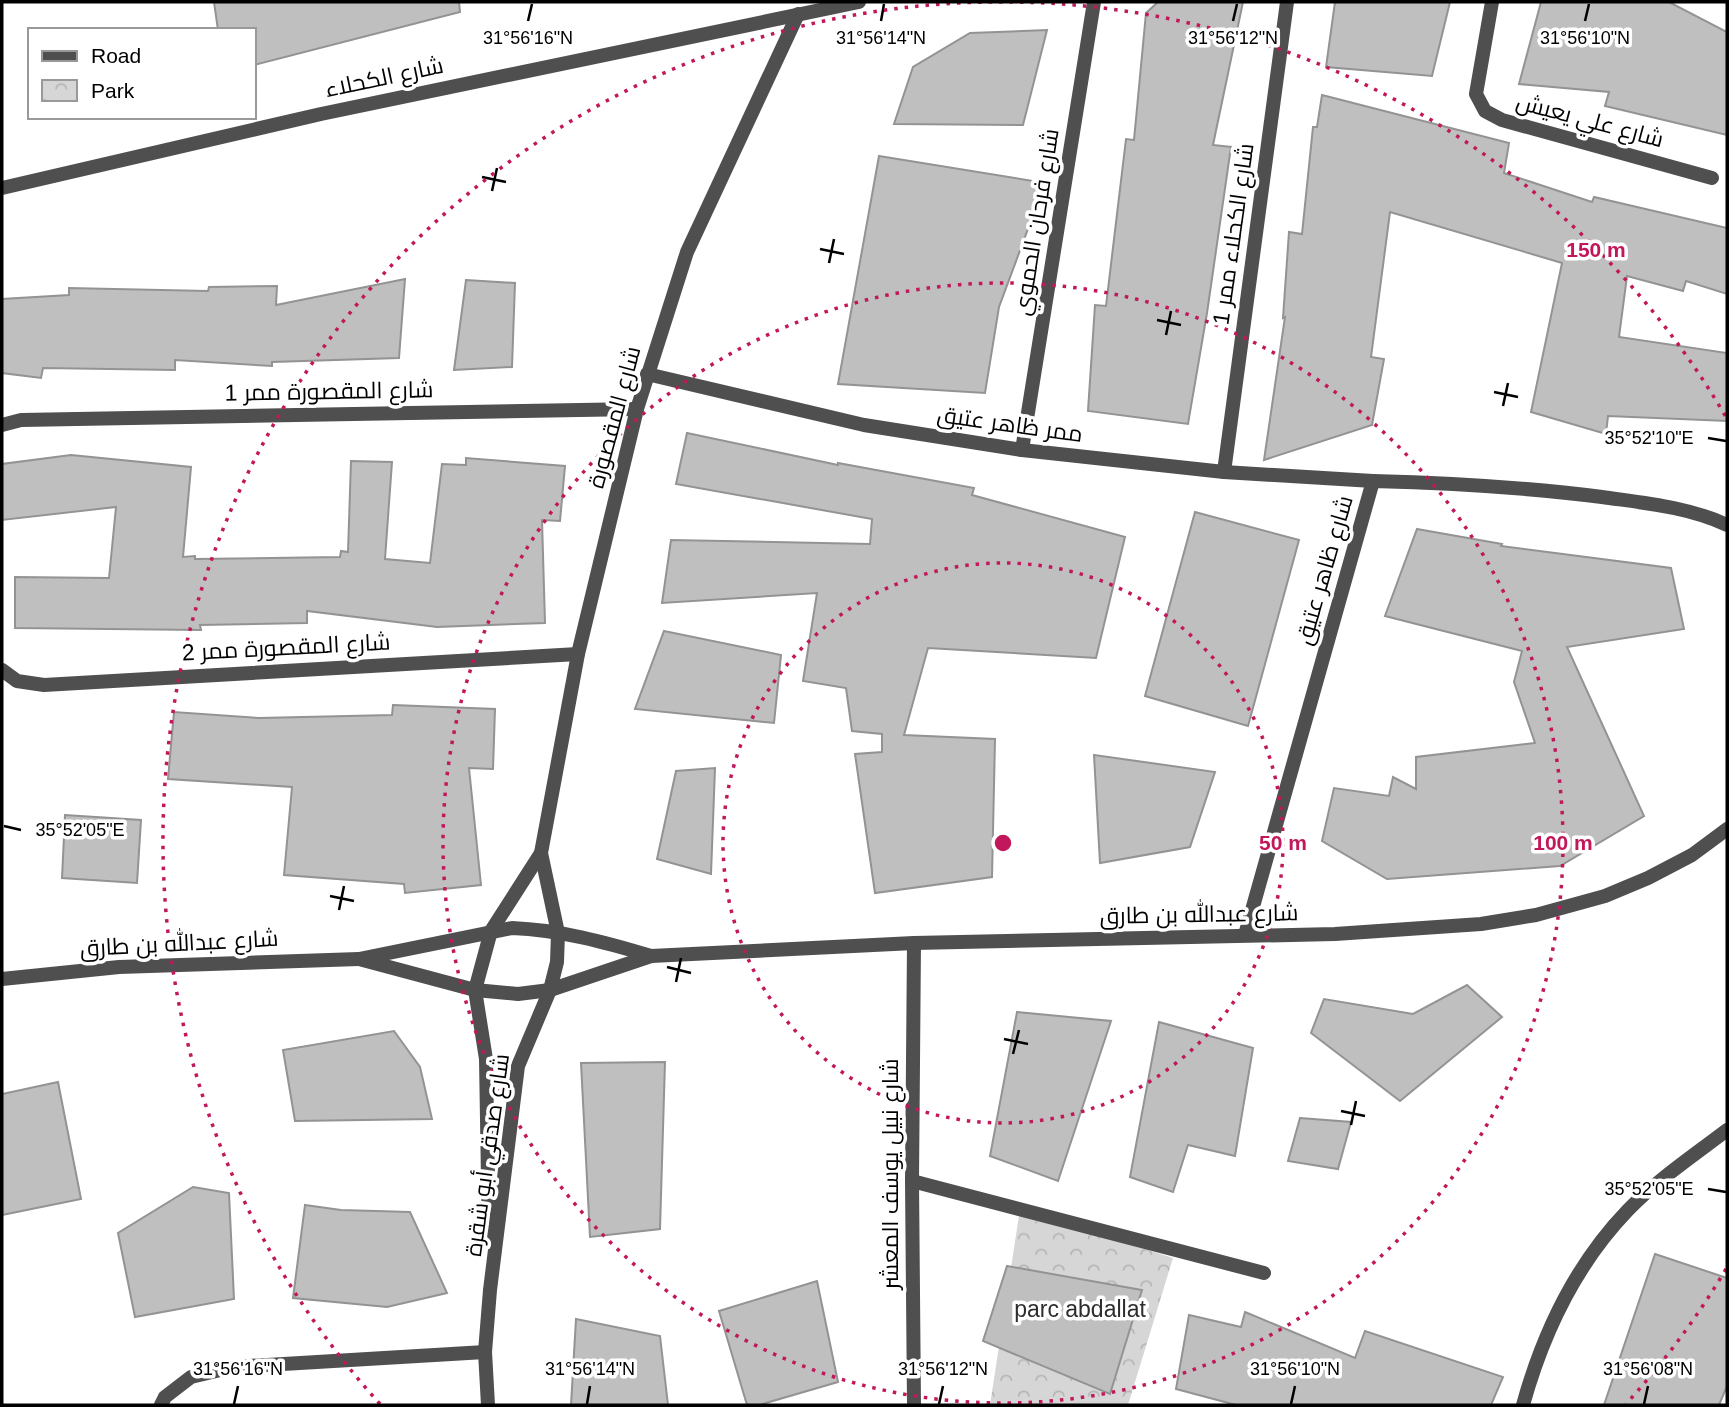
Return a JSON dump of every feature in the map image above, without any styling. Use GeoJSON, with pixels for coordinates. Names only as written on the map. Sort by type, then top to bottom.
{"type":"FeatureCollection","features":[{"type":"Feature","properties":{"kind":"street","name":"شارع الكحلاء"},"geometry":{"type":"LineString","coordinates":[[2,188],[320,114],[859,2]]}},
{"type":"Feature","properties":{"kind":"street","name":"شارع فرحان الحموي"},"geometry":{"type":"LineString","coordinates":[[1022,450],[1094,2]]}},
{"type":"Feature","properties":{"kind":"street","name":"شارع الكحلاء ممر 1"},"geometry":{"type":"LineString","coordinates":[[1224,472],[1287,2]]}},
{"type":"Feature","properties":{"kind":"street","name":"شارع علي يعيش"},"geometry":{"type":"LineString","coordinates":[[1492,2],[1476,94],[1485,111],[1502,120],[1712,178]]}},
{"type":"Feature","properties":{"kind":"street","name":"شارع المقصورة"},"geometry":{"type":"LineString","coordinates":[[475,990],[491,931],[541,853],[578,654],[637,409],[687,251],[798,14]]}},
{"type":"Feature","properties":{"kind":"street","name":"ممر ظاهر عتيق"},"geometry":{"type":"LineString","coordinates":[[647,374],[864,425],[1022,450],[1224,472],[1373,481]]}},
{"type":"Feature","properties":{"kind":"street","name":"شارع المقصورة ممر 1"},"geometry":{"type":"LineString","coordinates":[[2,425],[21,420],[637,409]]}},
{"type":"Feature","properties":{"kind":"street","name":"شارع ظاهر عتيق"},"geometry":{"type":"LineString","coordinates":[[1245,935],[1373,481],[1535,489],[1675,509],[1727,525]]}},
{"type":"Feature","properties":{"kind":"street","name":"شارع المقصورة ممر 2"},"geometry":{"type":"LineString","coordinates":[[2,670],[17,681],[44,685],[578,654]]}},
{"type":"Feature","properties":{"kind":"street","name":"شارع عبدالله بن طارق"},"geometry":{"type":"LineString","coordinates":[[359,959],[475,990],[518,995],[550,990],[651,956],[914,943],[1335,934],[1481,924],[1536,915],[1605,896],[1692,855],[1727,829]]}},
{"type":"Feature","properties":{"kind":"street","name":"شارع المقصورة"},"geometry":{"type":"LineString","coordinates":[[541,853],[558,933],[557,962],[550,990]]}},
{"type":"Feature","properties":{"kind":"street","name":"شارع عبدالله بن طارق"},"geometry":{"type":"LineString","coordinates":[[2,979],[119,967],[359,959],[512,928],[598,940],[651,956]]}},
{"type":"Feature","properties":{"kind":"street","name":"شارع نبيل يوسف المعشر"},"geometry":{"type":"LineString","coordinates":[[914,943],[914,1405]]}},
{"type":"Feature","properties":{"kind":"street","name":"شارع صدقي أبو شقرة"},"geometry":{"type":"LineString","coordinates":[[475,990],[486,1059],[490,1290]]}},
{"type":"Feature","properties":{"kind":"street","name":"شارع صدقي أبو شقرة"},"geometry":{"type":"LineString","coordinates":[[488,1405],[485,1352],[490,1290],[518,1066],[550,990]]}},
{"type":"Feature","properties":{"kind":"street"},"geometry":{"type":"LineString","coordinates":[[1523,1405],[1541,1347],[1568,1291],[1597,1246],[1629,1209],[1727,1130]]}},
{"type":"Feature","properties":{"kind":"street"},"geometry":{"type":"LineString","coordinates":[[912,1181],[1264,1273]]}},
{"type":"Feature","properties":{"kind":"street"},"geometry":{"type":"LineString","coordinates":[[161,1405],[165,1397],[191,1377],[233,1367],[485,1352]]}},
{"type":"Feature","properties":{"kind":"green space","name":"parc abdallat"},"geometry":{"type":"Polygon","coordinates":[[[1020,1209],[1173,1258],[1128,1405],[990,1405],[1020,1209]]]}},
{"type":"Feature","properties":{"kind":"building"},"geometry":{"type":"Polygon","coordinates":[[[214,2],[459,2],[460,12],[256,64],[256,28],[218,28],[214,2]]]}},
{"type":"Feature","properties":{"kind":"building"},"geometry":{"type":"Polygon","coordinates":[[[1158,2],[1243,2],[1213,145],[1231,147],[1188,424],[1088,411],[1095,305],[1106,306],[1126,139],[1134,140],[1146,13],[1158,2]]]}},
{"type":"Feature","properties":{"kind":"building"},"geometry":{"type":"Polygon","coordinates":[[[1335,2],[1450,2],[1432,76],[1326,67],[1335,2]]]}},
{"type":"Feature","properties":{"kind":"building"},"geometry":{"type":"Polygon","coordinates":[[[1541,2],[1669,2],[1727,32],[1727,135],[1605,106],[1609,92],[1519,84],[1541,2]]]}},
{"type":"Feature","properties":{"kind":"building"},"geometry":{"type":"Polygon","coordinates":[[[1047,30],[1023,125],[894,124],[913,67],[970,33],[1047,30]]]}},
{"type":"Feature","properties":{"kind":"building"},"geometry":{"type":"Polygon","coordinates":[[[1322,95],[1509,143],[1504,173],[1592,202],[1594,197],[1727,228],[1727,294],[1686,281],[1683,291],[1627,276],[1619,337],[1727,353],[1727,421],[1608,416],[1606,434],[1531,412],[1562,263],[1390,212],[1371,357],[1384,359],[1372,425],[1264,460],[1285,317],[1283,318],[1289,232],[1302,234],[1313,127],[1317,127],[1322,95]]]}},
{"type":"Feature","properties":{"kind":"building"},"geometry":{"type":"Polygon","coordinates":[[[879,156],[1045,183],[999,307],[985,393],[838,384],[879,156]]]}},
{"type":"Feature","properties":{"kind":"building"},"geometry":{"type":"Polygon","coordinates":[[[405,279],[399,358],[272,362],[272,366],[175,360],[175,370],[43,368],[41,378],[2,373],[2,299],[69,295],[69,288],[208,291],[209,287],[277,286],[276,305],[405,279]]]}},
{"type":"Feature","properties":{"kind":"building"},"geometry":{"type":"Polygon","coordinates":[[[466,280],[515,283],[512,367],[454,370],[466,280]]]}},
{"type":"Feature","properties":{"kind":"building"},"geometry":{"type":"Polygon","coordinates":[[[687,433],[838,465],[974,488],[972,495],[1125,537],[1096,658],[928,648],[904,735],[995,739],[992,877],[875,893],[855,754],[882,752],[882,734],[852,731],[846,688],[803,681],[817,593],[662,603],[671,540],[870,544],[872,519],[676,484],[687,433]]]}},
{"type":"Feature","properties":{"kind":"building"},"geometry":{"type":"Polygon","coordinates":[[[71,455],[191,467],[183,557],[195,556],[195,559],[340,557],[341,551],[348,552],[351,461],[392,462],[385,559],[430,563],[442,464],[466,465],[466,458],[565,466],[560,521],[542,520],[545,623],[437,627],[307,611],[307,623],[200,625],[201,630],[15,628],[15,577],[109,578],[116,507],[2,520],[2,464],[71,455]]]}},
{"type":"Feature","properties":{"kind":"building"},"geometry":{"type":"Polygon","coordinates":[[[1195,512],[1299,540],[1248,726],[1145,696],[1195,512]]]}},
{"type":"Feature","properties":{"kind":"building"},"geometry":{"type":"Polygon","coordinates":[[[1417,529],[1502,544],[1501,546],[1671,568],[1684,629],[1567,647],[1644,816],[1560,866],[1387,879],[1322,841],[1334,788],[1389,796],[1393,777],[1416,789],[1416,757],[1535,743],[1514,682],[1522,651],[1385,616],[1417,529]]]}},
{"type":"Feature","properties":{"kind":"building"},"geometry":{"type":"Polygon","coordinates":[[[664,631],[781,655],[774,723],[635,709],[664,631]]]}},
{"type":"Feature","properties":{"kind":"building"},"geometry":{"type":"Polygon","coordinates":[[[393,705],[495,709],[493,769],[469,768],[481,885],[405,893],[404,884],[284,875],[292,787],[168,779],[174,712],[259,718],[392,715],[393,705]]]}},
{"type":"Feature","properties":{"kind":"building"},"geometry":{"type":"Polygon","coordinates":[[[1094,755],[1215,772],[1190,847],[1100,863],[1094,755]]]}},
{"type":"Feature","properties":{"kind":"building"},"geometry":{"type":"Polygon","coordinates":[[[715,768],[711,874],[657,859],[676,771],[715,768]]]}},
{"type":"Feature","properties":{"kind":"building"},"geometry":{"type":"Polygon","coordinates":[[[65,815],[141,820],[137,883],[62,878],[65,815]]]}},
{"type":"Feature","properties":{"kind":"building"},"geometry":{"type":"Polygon","coordinates":[[[1467,985],[1502,1017],[1400,1101],[1311,1033],[1324,999],[1413,1014],[1467,985]]]}},
{"type":"Feature","properties":{"kind":"building"},"geometry":{"type":"Polygon","coordinates":[[[1017,1012],[1111,1021],[1058,1181],[990,1156],[1017,1012]]]}},
{"type":"Feature","properties":{"kind":"building"},"geometry":{"type":"Polygon","coordinates":[[[1159,1022],[1253,1048],[1235,1156],[1188,1145],[1173,1192],[1130,1177],[1159,1022]]]}},
{"type":"Feature","properties":{"kind":"building"},"geometry":{"type":"Polygon","coordinates":[[[394,1031],[420,1067],[432,1119],[295,1121],[283,1050],[394,1031]]]}},
{"type":"Feature","properties":{"kind":"building"},"geometry":{"type":"Polygon","coordinates":[[[665,1062],[660,1229],[590,1237],[581,1063],[665,1062]]]}},
{"type":"Feature","properties":{"kind":"building"},"geometry":{"type":"Polygon","coordinates":[[[58,1082],[81,1199],[2,1215],[2,1094],[58,1082]]]}},
{"type":"Feature","properties":{"kind":"building"},"geometry":{"type":"Polygon","coordinates":[[[1300,1118],[1351,1122],[1338,1169],[1288,1161],[1300,1118]]]}},
{"type":"Feature","properties":{"kind":"building"},"geometry":{"type":"Polygon","coordinates":[[[193,1187],[229,1193],[234,1299],[135,1317],[118,1233],[193,1187]]]}},
{"type":"Feature","properties":{"kind":"building"},"geometry":{"type":"Polygon","coordinates":[[[305,1205],[341,1210],[410,1212],[447,1293],[387,1307],[293,1298],[305,1205]]]}},
{"type":"Feature","properties":{"kind":"building"},"geometry":{"type":"Polygon","coordinates":[[[1655,1254],[1727,1278],[1727,1386],[1719,1405],[1604,1405],[1655,1254]]]}},
{"type":"Feature","properties":{"kind":"building"},"geometry":{"type":"Polygon","coordinates":[[[1007,1266],[1142,1290],[1110,1394],[983,1341],[1007,1266]]]}},
{"type":"Feature","properties":{"kind":"building"},"geometry":{"type":"Polygon","coordinates":[[[817,1281],[838,1382],[759,1405],[747,1405],[719,1311],[817,1281]]]}},
{"type":"Feature","properties":{"kind":"building"},"geometry":{"type":"Polygon","coordinates":[[[1245,1312],[1355,1358],[1365,1331],[1503,1377],[1491,1405],[1236,1405],[1176,1389],[1189,1315],[1241,1327],[1245,1312]]]}},
{"type":"Feature","properties":{"kind":"building"},"geometry":{"type":"Polygon","coordinates":[[[576,1319],[660,1336],[668,1405],[571,1405],[576,1319]]]}}]}
